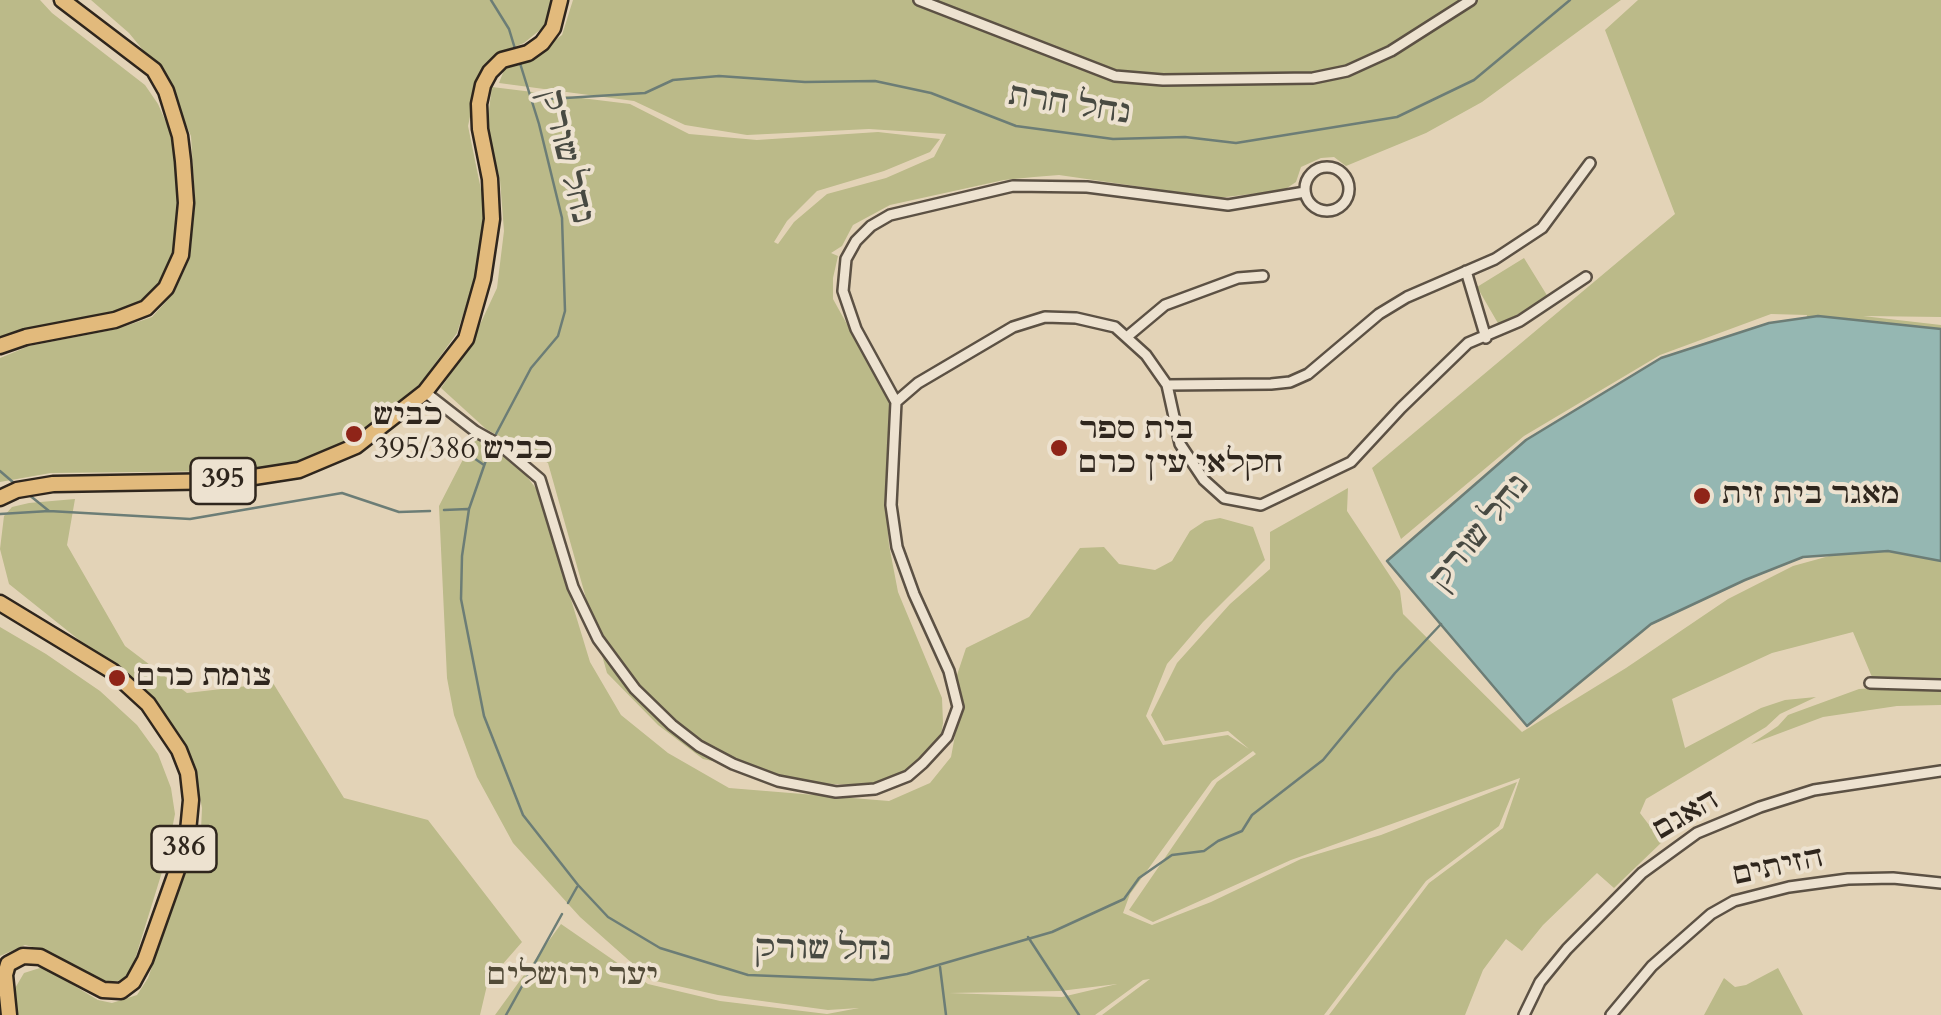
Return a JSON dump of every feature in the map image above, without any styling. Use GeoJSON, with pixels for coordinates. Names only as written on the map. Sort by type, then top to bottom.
{"type":"FeatureCollection","features":[{"type":"Feature","properties":{"kind":"main road","name":"395"},"geometry":{"type":"LineString","coordinates":[[0,498],[31,486],[228,481],[299,470],[356,446],[424,392],[466,339],[474,317],[492,219],[479,104],[490,72],[502,60],[528,53],[553,28],[560,0]]}},
{"type":"Feature","properties":{"kind":"main road"},"geometry":{"type":"LineString","coordinates":[[0,346],[114,320],[146,308],[166,288],[181,256],[186,203],[183,161],[166,91],[154,70],[61,1]]}},
{"type":"Feature","properties":{"kind":"main road","name":"386"},"geometry":{"type":"LineString","coordinates":[[1,602],[112,671],[148,704],[179,750],[188,773],[191,800],[187,842],[145,960],[133,982],[121,991],[103,990],[81,982],[40,957],[23,956],[8,964],[5,974],[9,1015]]}},
{"type":"Feature","properties":{"kind":"street"},"geometry":{"type":"LineString","coordinates":[[919,0],[1115,76],[1181,80],[1313,78],[1347,71],[1391,51],[1471,0]]}},
{"type":"Feature","properties":{"kind":"street"},"geometry":{"type":"LineString","coordinates":[[1167,384],[1290,382],[1308,374],[1379,314],[1406,297],[1494,259],[1542,228],[1590,163]]}},
{"type":"Feature","properties":{"kind":"street"},"geometry":{"type":"LineString","coordinates":[[1328,166],[1342,172],[1349,186],[1341,206],[1326,211],[1313,206],[1305,192],[1313,172],[1328,166]]}},
{"type":"Feature","properties":{"kind":"street"},"geometry":{"type":"LineString","coordinates":[[424,392],[500,444],[540,479],[573,586],[598,639],[634,689],[672,725],[698,746],[732,764],[778,781],[836,792],[874,789],[908,776],[923,763],[947,736],[958,707],[950,670],[914,594],[895,535],[891,505],[896,402],[847,307],[842,276],[856,241],[871,226],[890,216],[1012,186],[1087,187],[1228,205],[1305,192]]}},
{"type":"Feature","properties":{"kind":"street"},"geometry":{"type":"LineString","coordinates":[[1466,270],[1486,338]]}},
{"type":"Feature","properties":{"kind":"street"},"geometry":{"type":"LineString","coordinates":[[1128,336],[1165,305],[1238,278],[1263,276]]}},
{"type":"Feature","properties":{"kind":"street"},"geometry":{"type":"LineString","coordinates":[[896,402],[918,384],[1013,326],[1046,316],[1115,327],[1128,336],[1167,384],[1180,444],[1204,480],[1224,498],[1260,505],[1351,462],[1468,343],[1520,322],[1586,277]]}},
{"type":"Feature","properties":{"kind":"street"},"geometry":{"type":"LineString","coordinates":[[1870,682],[1941,685]]}},
{"type":"Feature","properties":{"kind":"street","name":"האגם"},"geometry":{"type":"LineString","coordinates":[[1524,1015],[1540,982],[1561,955],[1642,873],[1691,836],[1744,812],[1802,793],[1941,770]]}},
{"type":"Feature","properties":{"kind":"street","name":"הזיתים"},"geometry":{"type":"LineString","coordinates":[[1611,1015],[1652,966],[1711,914],[1734,901],[1848,879],[1941,883]]}},
{"type":"Feature","properties":{"kind":"green space"},"geometry":{"type":"Polygon","coordinates":[[[0,0],[40,0],[145,85],[169,129],[179,200],[177,238],[170,267],[147,299],[115,312],[0,342],[0,0]]]}},
{"type":"Feature","properties":{"kind":"green space"},"geometry":{"type":"Polygon","coordinates":[[[91,0],[551,0],[546,25],[524,43],[496,54],[477,84],[468,126],[486,214],[476,275],[457,333],[421,383],[354,437],[299,463],[232,471],[51,473],[0,482],[0,358],[29,346],[117,329],[152,317],[174,293],[190,258],[195,203],[191,136],[165,77],[129,33],[91,0]]]}},
{"type":"Feature","properties":{"kind":"green space"},"geometry":{"type":"Polygon","coordinates":[[[573,0],[1621,0],[1482,102],[1426,133],[1346,166],[1334,157],[1321,158],[1301,167],[1296,182],[1284,190],[1218,198],[1059,175],[1034,177],[890,205],[853,225],[842,246],[831,253],[838,256],[833,299],[893,407],[885,500],[889,545],[898,592],[942,698],[943,723],[940,741],[925,763],[893,782],[873,786],[814,783],[703,759],[658,725],[607,673],[548,463],[486,429],[441,388],[470,346],[497,288],[504,231],[500,180],[487,124],[492,87],[630,104],[689,134],[757,140],[878,132],[940,139],[930,152],[817,191],[787,221],[774,242],[778,244],[794,222],[827,194],[886,178],[934,157],[946,134],[869,129],[747,135],[685,125],[634,101],[499,83],[506,65],[534,55],[562,35],[573,0]]]}},
{"type":"Feature","properties":{"kind":"green space"},"geometry":{"type":"Polygon","coordinates":[[[1638,0],[1941,0],[1941,317],[1863,316],[1941,325],[1941,345],[1804,331],[1807,315],[1771,314],[1660,355],[1524,436],[1401,539],[1372,468],[1675,214],[1605,30],[1638,0]]]}},
{"type":"Feature","properties":{"kind":"green space"},"geometry":{"type":"Polygon","coordinates":[[[1524,258],[1548,297],[1499,325],[1477,287],[1524,258]]]}},
{"type":"Feature","properties":{"kind":"green space","name":"יער ירושלים"},"geometry":{"type":"Polygon","coordinates":[[[475,436],[521,469],[538,491],[590,662],[621,715],[668,753],[729,788],[889,801],[930,783],[951,757],[959,714],[957,675],[966,648],[1029,617],[1080,548],[1104,547],[1119,564],[1155,570],[1172,561],[1190,531],[1205,521],[1220,518],[1253,527],[1265,560],[1167,664],[1146,716],[1163,745],[1228,735],[1249,749],[1228,731],[1165,741],[1151,715],[1177,663],[1230,604],[1270,569],[1270,532],[1348,488],[1347,511],[1400,591],[1403,614],[1522,732],[1728,599],[1793,566],[1851,550],[1889,548],[1941,558],[1941,681],[1872,677],[1853,632],[1772,653],[1672,699],[1685,748],[1761,708],[1785,700],[1816,697],[1780,714],[1766,727],[1646,799],[1640,813],[1662,842],[1614,888],[1597,873],[1522,951],[1506,939],[1483,970],[1465,1015],[1329,1015],[1429,883],[1503,828],[1520,778],[1291,860],[1153,922],[1129,910],[1217,782],[1256,754],[1253,751],[1212,781],[1130,894],[1123,913],[1152,925],[1301,859],[1381,835],[1517,782],[1499,826],[1426,881],[1324,1015],[1102,1015],[1150,979],[1095,1015],[495,1015],[561,924],[648,984],[720,1001],[827,1014],[859,1008],[828,1010],[718,995],[651,980],[580,917],[513,843],[477,777],[454,715],[447,678],[439,506],[475,436]],[[1117,984],[1060,991],[949,993],[1062,997],[1117,984]]]}},
{"type":"Feature","properties":{"kind":"green space"},"geometry":{"type":"Polygon","coordinates":[[[75,499],[67,545],[125,646],[187,693],[273,683],[344,798],[428,820],[522,942],[488,981],[480,1015],[14,1015],[11,995],[24,973],[43,967],[98,1000],[112,1003],[137,995],[148,978],[201,830],[202,808],[195,770],[143,691],[9,584],[0,549],[4,516],[12,507],[75,499]]]}},
{"type":"Feature","properties":{"kind":"green space"},"geometry":{"type":"Polygon","coordinates":[[[0,627],[100,691],[137,725],[158,754],[171,788],[175,814],[166,859],[136,956],[128,976],[118,981],[106,982],[44,950],[25,945],[0,956],[0,627]]]}},
{"type":"Feature","properties":{"kind":"green space"},"geometry":{"type":"Polygon","coordinates":[[[1859,689],[1941,689],[1941,705],[1897,706],[1823,717],[1751,744],[1788,715],[1859,689]]]}},
{"type":"Feature","properties":{"kind":"green space"},"geometry":{"type":"Polygon","coordinates":[[[1778,968],[1803,1015],[1704,1015],[1724,978],[1735,987],[1746,985],[1778,968]]]}},
{"type":"Feature","properties":{"kind":"water","name":"מאגר בית זית"},"geometry":{"type":"Polygon","coordinates":[[[1818,316],[1941,329],[1941,561],[1888,551],[1803,557],[1745,580],[1651,624],[1527,726],[1387,561],[1526,440],[1661,358],[1769,323],[1818,316]]]}},
{"type":"Feature","properties":{"kind":"waterway","name":"נחל שורק"},"geometry":{"type":"LineString","coordinates":[[491,0],[509,29],[516,52]]}},
{"type":"Feature","properties":{"kind":"waterway","name":"נחל חרת"},"geometry":{"type":"LineString","coordinates":[[534,100],[645,93],[673,80],[719,76],[805,82],[875,81],[931,93],[1016,126],[1113,139],[1185,137],[1236,143],[1397,117],[1474,80],[1570,0]]}},
{"type":"Feature","properties":{"kind":"waterway","name":"נחל שורק"},"geometry":{"type":"LineString","coordinates":[[495,436],[531,368],[558,336],[565,311],[562,218],[519,60]]}},
{"type":"Feature","properties":{"kind":"waterway"},"geometry":{"type":"LineString","coordinates":[[452,443],[484,465]]}},
{"type":"Feature","properties":{"kind":"waterway","name":"נחל שורק"},"geometry":{"type":"LineString","coordinates":[[492,443],[469,509],[461,599],[484,716],[523,815],[608,917],[660,948],[748,975],[873,980],[907,974],[1052,932],[1124,899],[1139,878],[1172,855],[1204,851],[1242,831],[1252,815],[1323,760],[1441,624]]}},
{"type":"Feature","properties":{"kind":"waterway"},"geometry":{"type":"LineString","coordinates":[[0,471],[14,483]]}},
{"type":"Feature","properties":{"kind":"waterway"},"geometry":{"type":"LineString","coordinates":[[0,514],[49,511],[190,519],[342,493],[399,512],[430,511]]}},
{"type":"Feature","properties":{"kind":"waterway"},"geometry":{"type":"LineString","coordinates":[[28,494],[49,511]]}},
{"type":"Feature","properties":{"kind":"waterway"},"geometry":{"type":"LineString","coordinates":[[444,510],[468,509]]}},
{"type":"Feature","properties":{"kind":"waterway"},"geometry":{"type":"LineString","coordinates":[[568,903],[577,887]]}},
{"type":"Feature","properties":{"kind":"waterway"},"geometry":{"type":"LineString","coordinates":[[506,1015],[562,914]]}},
{"type":"Feature","properties":{"kind":"waterway"},"geometry":{"type":"LineString","coordinates":[[1028,937],[1079,1015]]}},
{"type":"Feature","properties":{"kind":"waterway"},"geometry":{"type":"LineString","coordinates":[[940,967],[946,1015]]}},
{"type":"Feature","properties":{"kind":"place","name":"כביש 395/כביש 386"},"geometry":{"type":"Point","coordinates":[354,434]}},
{"type":"Feature","properties":{"kind":"place","name":"בית ספר חקלאי עין כרם"},"geometry":{"type":"Point","coordinates":[1059,448]}},
{"type":"Feature","properties":{"kind":"place","name":"מאגר בית זית"},"geometry":{"type":"Point","coordinates":[1702,496]}},
{"type":"Feature","properties":{"kind":"place","name":"צומת כרם"},"geometry":{"type":"Point","coordinates":[117,678]}}]}
